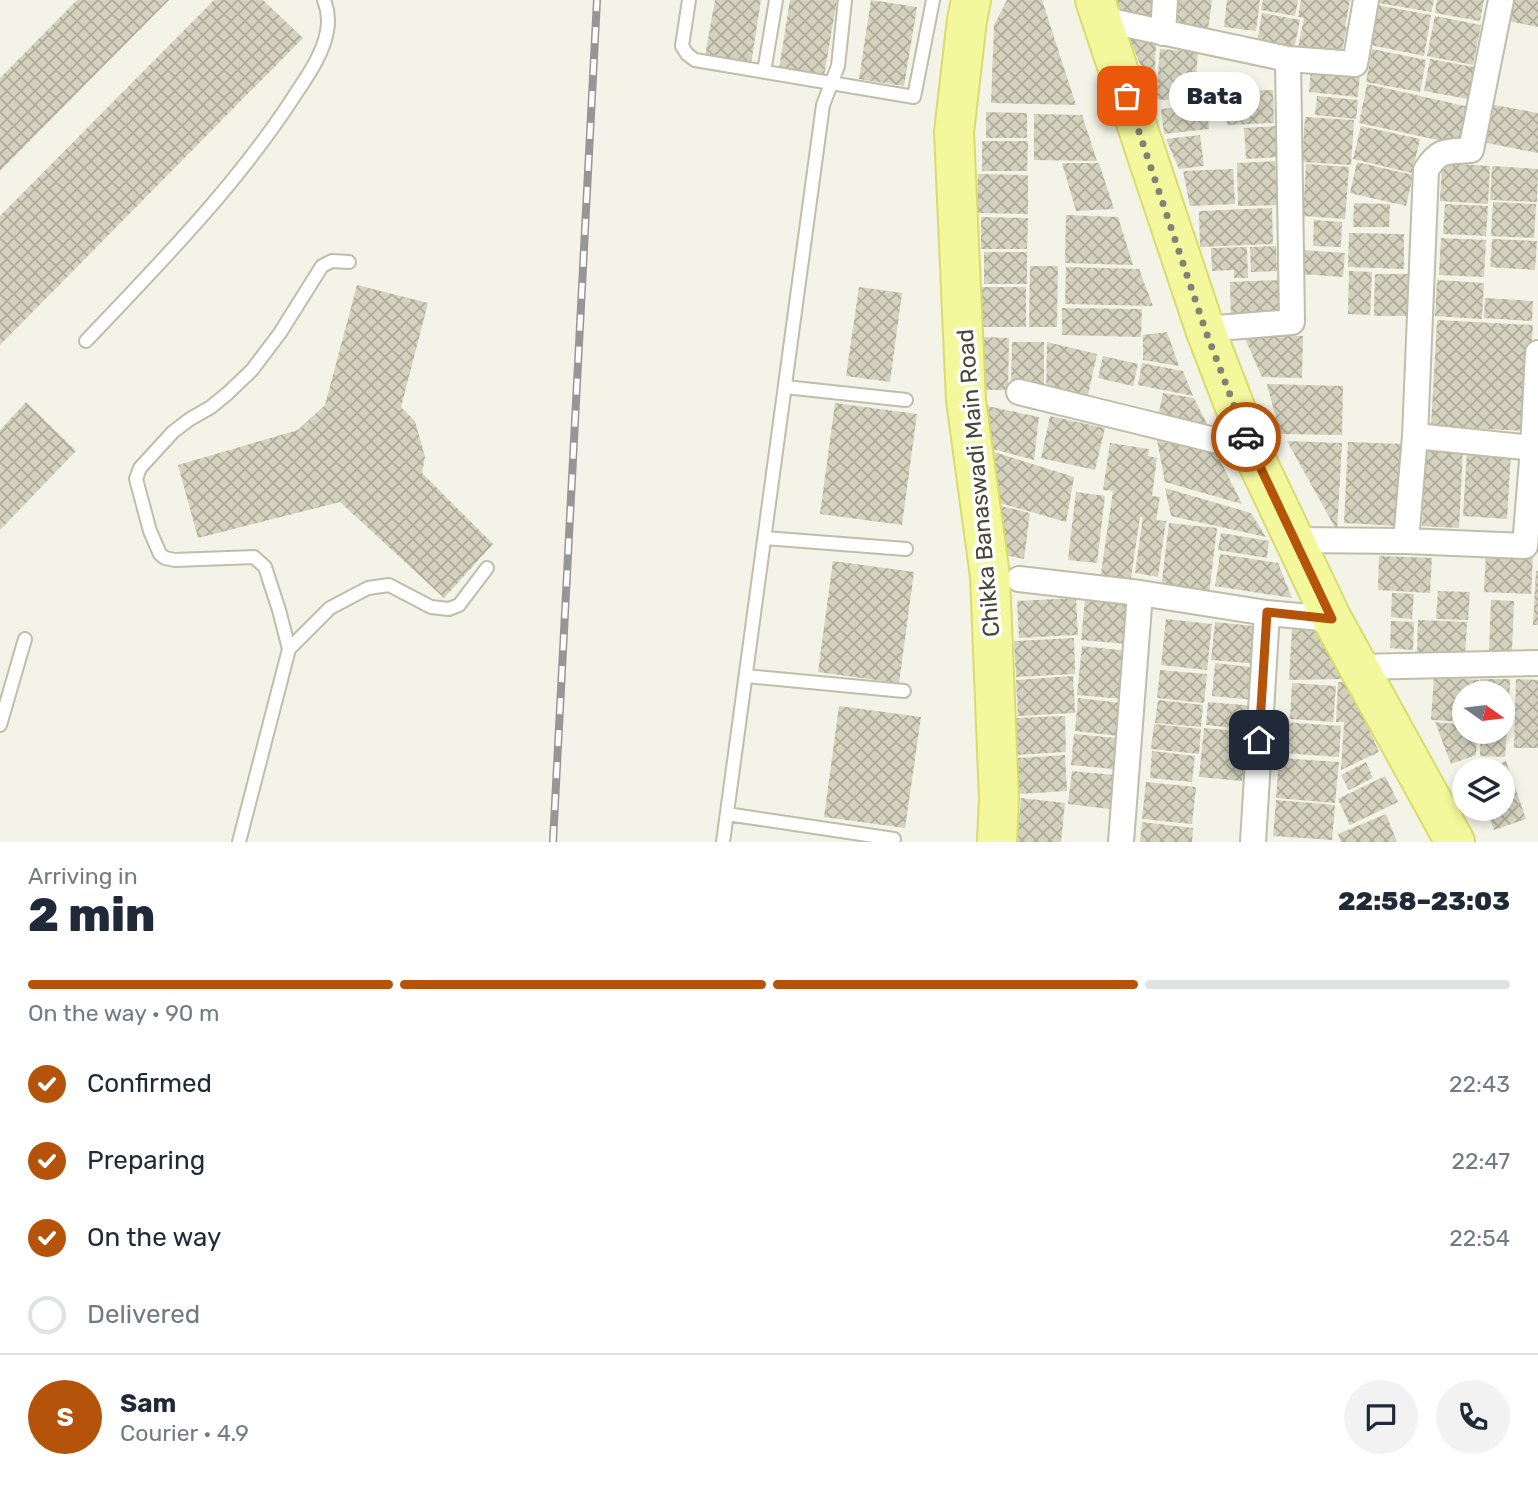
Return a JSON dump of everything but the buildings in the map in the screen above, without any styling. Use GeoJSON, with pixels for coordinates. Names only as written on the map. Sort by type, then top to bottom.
{"type":"FeatureCollection","features":[{"type":"Feature","properties":{"kind":"main road","name":"Chikka Banaswadi Main Road"},"geometry":{"type":"LineString","coordinates":[[971,0],[954,132],[966,400],[990,576],[999,799],[997,842]]}},
{"type":"Feature","properties":{"kind":"main road"},"geometry":{"type":"LineString","coordinates":[[1098,9],[1205,329],[1251,449],[1332,619],[1455,842]]}},
{"type":"Feature","properties":{"kind":"street"},"geometry":{"type":"LineString","coordinates":[[1163,33],[1165,0]]}},
{"type":"Feature","properties":{"kind":"street"},"geometry":{"type":"LineString","coordinates":[[1098,9],[1163,33],[1288,58],[1355,65],[1366,0]]}},
{"type":"Feature","properties":{"kind":"street"},"geometry":{"type":"LineString","coordinates":[[1406,541],[1415,436],[1426,170],[1434,156],[1444,152],[1471,150],[1501,0]]}},
{"type":"Feature","properties":{"kind":"street"},"geometry":{"type":"LineString","coordinates":[[1205,329],[1292,322],[1288,58]]}},
{"type":"Feature","properties":{"kind":"street"},"geometry":{"type":"LineString","coordinates":[[1294,540],[1406,541],[1531,547],[1538,353]]}},
{"type":"Feature","properties":{"kind":"street"},"geometry":{"type":"LineString","coordinates":[[1019,392],[1251,449]]}},
{"type":"Feature","properties":{"kind":"street"},"geometry":{"type":"LineString","coordinates":[[1415,436],[1536,449]]}},
{"type":"Feature","properties":{"kind":"street"},"geometry":{"type":"LineString","coordinates":[[1019,579],[1332,619]]}},
{"type":"Feature","properties":{"kind":"street"},"geometry":{"type":"LineString","coordinates":[[1121,842],[1140,593]]}},
{"type":"Feature","properties":{"kind":"street"},"geometry":{"type":"LineString","coordinates":[[1253,842],[1267,612]]}},
{"type":"Feature","properties":{"kind":"street"},"geometry":{"type":"LineString","coordinates":[[1358,667],[1538,663]]}},
{"type":"Feature","properties":{"kind":"lane"},"geometry":{"type":"LineString","coordinates":[[86,341],[191,229],[274,128],[322,47],[328,17],[324,0]]}},
{"type":"Feature","properties":{"kind":"lane"},"geometry":{"type":"LineString","coordinates":[[689,0],[682,46],[695,60],[914,97],[933,0]]}},
{"type":"Feature","properties":{"kind":"lane"},"geometry":{"type":"LineString","coordinates":[[764,72],[776,0]]}},
{"type":"Feature","properties":{"kind":"lane"},"geometry":{"type":"LineString","coordinates":[[723,842],[823,105],[838,66],[845,0]]}},
{"type":"Feature","properties":{"kind":"lane"},"geometry":{"type":"LineString","coordinates":[[239,842],[289,649],[279,610],[265,566],[254,557],[175,560],[160,554],[150,531],[136,478],[140,468],[173,432],[211,407],[252,370],[280,333],[322,265],[332,261],[349,262]]}},
{"type":"Feature","properties":{"kind":"lane"},"geometry":{"type":"LineString","coordinates":[[785,387],[906,400]]}},
{"type":"Feature","properties":{"kind":"lane"},"geometry":{"type":"LineString","coordinates":[[765,538],[906,549]]}},
{"type":"Feature","properties":{"kind":"lane"},"geometry":{"type":"LineString","coordinates":[[289,649],[330,608],[368,588],[389,585],[431,607],[449,609],[459,605],[487,568]]}},
{"type":"Feature","properties":{"kind":"lane"},"geometry":{"type":"LineString","coordinates":[[0,725],[25,639]]}},
{"type":"Feature","properties":{"kind":"lane"},"geometry":{"type":"LineString","coordinates":[[746,676],[904,691]]}},
{"type":"Feature","properties":{"kind":"lane"},"geometry":{"type":"LineString","coordinates":[[727,814],[894,839]]}},
{"type":"Feature","properties":{"kind":"railway"},"geometry":{"type":"LineString","coordinates":[[553,842],[597,0]]}},
{"type":"Feature","properties":{"kind":"way so far"},"geometry":{"type":"LineString","coordinates":[[1127,96],[1205,329],[1246,437]]}},
{"type":"Feature","properties":{"kind":"place","name":"Bata"},"geometry":{"type":"Point","coordinates":[1127,96]}},
{"type":"Feature","properties":{"kind":"route"},"geometry":{"type":"LineString","coordinates":[[1246,437],[1332,619],[1267,612],[1259,740]]}}]}
